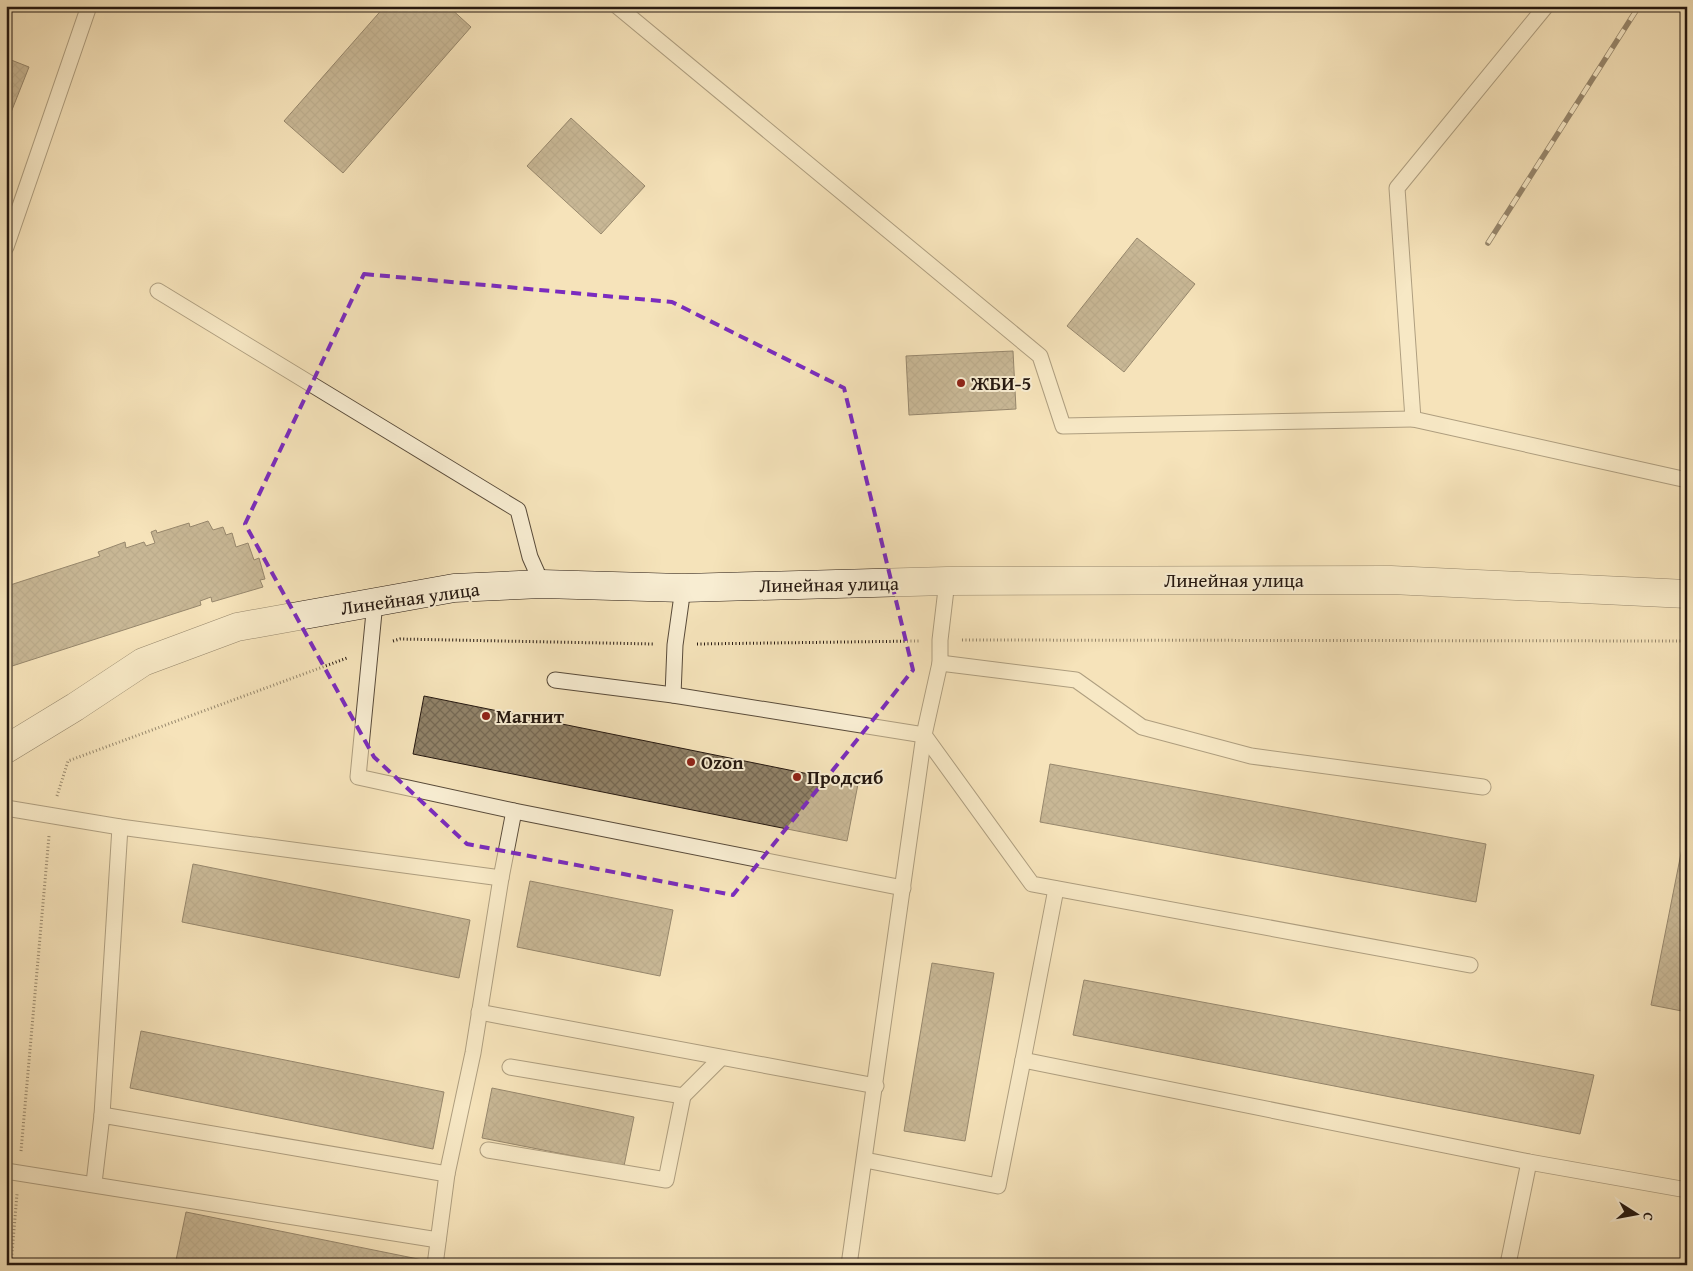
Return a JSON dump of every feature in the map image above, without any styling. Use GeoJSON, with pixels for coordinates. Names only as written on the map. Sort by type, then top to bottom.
{"type":"FeatureCollection","features":[{"type":"Feature","properties":{"kind":"main road","name":"Линейная улица"},"geometry":{"type":"LineString","coordinates":[[6,749],[75,707],[143,662],[237,627],[454,588],[542,584],[684,588],[947,581],[1391,580],[1687,594]]}},
{"type":"Feature","properties":{"kind":"lane"},"geometry":{"type":"LineString","coordinates":[[6,247],[89,6]]}},
{"type":"Feature","properties":{"kind":"lane"},"geometry":{"type":"LineString","coordinates":[[617,6],[1040,356],[1063,426],[1413,419],[1687,480]]}},
{"type":"Feature","properties":{"kind":"lane"},"geometry":{"type":"LineString","coordinates":[[1413,419],[1397,188],[1546,6]]}},
{"type":"Feature","properties":{"kind":"lane"},"geometry":{"type":"LineString","coordinates":[[158,291],[518,510],[530,557],[542,584]]}},
{"type":"Feature","properties":{"kind":"lane"},"geometry":{"type":"LineString","coordinates":[[849,1265],[876,1086],[924,735],[940,663],[940,640],[947,581]]}},
{"type":"Feature","properties":{"kind":"lane"},"geometry":{"type":"LineString","coordinates":[[673,695],[675,645],[684,588]]}},
{"type":"Feature","properties":{"kind":"lane"},"geometry":{"type":"LineString","coordinates":[[375,602],[358,777],[514,811],[903,888]]}},
{"type":"Feature","properties":{"kind":"lane"},"geometry":{"type":"LineString","coordinates":[[940,663],[1076,680],[1142,727],[1252,756],[1483,787]]}},
{"type":"Feature","properties":{"kind":"lane"},"geometry":{"type":"LineString","coordinates":[[555,680],[673,695],[924,735],[1032,884],[1470,965]]}},
{"type":"Feature","properties":{"kind":"lane"},"geometry":{"type":"LineString","coordinates":[[6,808],[120,827],[501,878]]}},
{"type":"Feature","properties":{"kind":"lane"},"geometry":{"type":"LineString","coordinates":[[435,1265],[447,1174],[473,1053],[501,878],[514,811]]}},
{"type":"Feature","properties":{"kind":"lane"},"geometry":{"type":"LineString","coordinates":[[94,1184],[102,1115],[120,827]]}},
{"type":"Feature","properties":{"kind":"lane"},"geometry":{"type":"LineString","coordinates":[[865,1160],[998,1186],[1056,889]]}},
{"type":"Feature","properties":{"kind":"lane"},"geometry":{"type":"LineString","coordinates":[[480,1012],[876,1086]]}},
{"type":"Feature","properties":{"kind":"lane"},"geometry":{"type":"LineString","coordinates":[[488,1150],[666,1180],[683,1096],[721,1058]]}},
{"type":"Feature","properties":{"kind":"lane"},"geometry":{"type":"LineString","coordinates":[[1023,1060],[1529,1162],[1687,1190]]}},
{"type":"Feature","properties":{"kind":"lane"},"geometry":{"type":"LineString","coordinates":[[510,1068],[683,1096]]}},
{"type":"Feature","properties":{"kind":"lane"},"geometry":{"type":"LineString","coordinates":[[102,1115],[447,1174]]}},
{"type":"Feature","properties":{"kind":"lane"},"geometry":{"type":"LineString","coordinates":[[1508,1264],[1529,1162]]}},
{"type":"Feature","properties":{"kind":"lane"},"geometry":{"type":"LineString","coordinates":[[6,1170],[438,1240]]}},
{"type":"Feature","properties":{"kind":"path"},"geometry":{"type":"LineString","coordinates":[[400,638],[675,645],[940,640],[1687,641]]}},
{"type":"Feature","properties":{"kind":"highlighted area"},"geometry":{"type":"Polygon","coordinates":[[[364,274],[672,302],[844,388],[913,670],[733,895],[467,844],[374,757],[245,524],[364,274]]]}},
{"type":"Feature","properties":{"kind":"building"},"geometry":{"type":"Polygon","coordinates":[[[385,6],[448,6],[471,27],[343,173],[284,121],[385,6]]]}},
{"type":"Feature","properties":{"kind":"building"},"geometry":{"type":"Polygon","coordinates":[[[6,58],[29,67],[6,125],[6,58]]]}},
{"type":"Feature","properties":{"kind":"building"},"geometry":{"type":"Polygon","coordinates":[[[571,118],[645,186],[601,234],[527,166],[571,118]]]}},
{"type":"Feature","properties":{"kind":"building"},"geometry":{"type":"Polygon","coordinates":[[[1137,238],[1195,284],[1124,372],[1067,326],[1137,238]]]}},
{"type":"Feature","properties":{"kind":"building","name":"ЖБИ-5"},"geometry":{"type":"Polygon","coordinates":[[[1013,351],[1016,409],[909,415],[906,356],[1013,351]]]}},
{"type":"Feature","properties":{"kind":"building"},"geometry":{"type":"Polygon","coordinates":[[[208,521],[213,530],[223,527],[226,535],[232,533],[236,547],[248,543],[254,560],[259,558],[265,579],[260,580],[263,587],[212,602],[211,597],[200,601],[201,605],[6,668],[6,582],[7,586],[100,556],[98,552],[125,542],[126,548],[144,542],[146,546],[155,543],[151,532],[156,530],[157,533],[189,523],[190,527],[208,521]]]}},
{"type":"Feature","properties":{"kind":"building"},"geometry":{"type":"Polygon","coordinates":[[[424,696],[858,784],[847,841],[413,754],[424,696]]]}},
{"type":"Feature","properties":{"kind":"building"},"geometry":{"type":"Polygon","coordinates":[[[1050,764],[1486,844],[1476,902],[1040,822],[1050,764]]]}},
{"type":"Feature","properties":{"kind":"building"},"geometry":{"type":"Polygon","coordinates":[[[1687,823],[1687,1012],[1651,1005],[1687,823]]]}},
{"type":"Feature","properties":{"kind":"building"},"geometry":{"type":"Polygon","coordinates":[[[193,864],[470,920],[459,978],[182,922],[193,864]]]}},
{"type":"Feature","properties":{"kind":"building"},"geometry":{"type":"Polygon","coordinates":[[[530,881],[673,910],[660,976],[517,947],[530,881]]]}},
{"type":"Feature","properties":{"kind":"building"},"geometry":{"type":"Polygon","coordinates":[[[932,963],[994,973],[965,1141],[904,1131],[932,963]]]}},
{"type":"Feature","properties":{"kind":"building"},"geometry":{"type":"Polygon","coordinates":[[[1084,980],[1594,1075],[1580,1134],[1073,1035],[1084,980]]]}},
{"type":"Feature","properties":{"kind":"building"},"geometry":{"type":"Polygon","coordinates":[[[141,1031],[444,1092],[433,1149],[130,1088],[141,1031]]]}},
{"type":"Feature","properties":{"kind":"building"},"geometry":{"type":"Polygon","coordinates":[[[492,1088],[634,1117],[624,1166],[482,1138],[492,1088]]]}},
{"type":"Feature","properties":{"kind":"building"},"geometry":{"type":"Polygon","coordinates":[[[186,1212],[423,1260],[422,1265],[175,1265],[186,1212]]]}},
{"type":"Feature","properties":{"kind":"railway"},"geometry":{"type":"LineString","coordinates":[[1488,243],[1639,6]]}},
{"type":"Feature","properties":{"kind":"place","name":"ЖБИ-5"},"geometry":{"type":"Point","coordinates":[961,383]}},
{"type":"Feature","properties":{"kind":"place","name":"Магнит"},"geometry":{"type":"Point","coordinates":[486,716]}},
{"type":"Feature","properties":{"kind":"place","name":"Ozon"},"geometry":{"type":"Point","coordinates":[691,762]}},
{"type":"Feature","properties":{"kind":"place","name":"Продсиб"},"geometry":{"type":"Point","coordinates":[797,777]}}]}
